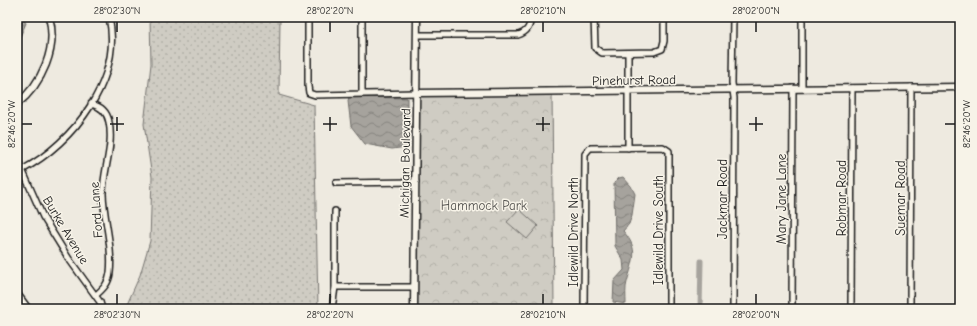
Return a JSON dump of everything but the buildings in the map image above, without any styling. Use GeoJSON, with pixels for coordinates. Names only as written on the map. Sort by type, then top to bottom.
{"type":"FeatureCollection","features":[{"type":"Feature","properties":{"kind":"street"},"geometry":{"type":"LineString","coordinates":[[17,104],[24,98],[35,83],[50,55],[52,30],[49,17]]}},
{"type":"Feature","properties":{"kind":"street"},"geometry":{"type":"LineString","coordinates":[[22,170],[41,159],[57,147],[77,125],[105,78],[112,47],[110,17]]}},
{"type":"Feature","properties":{"kind":"street","name":"Pinehurst Road"},"geometry":{"type":"LineString","coordinates":[[308,17],[308,86],[309,93],[315,95],[960,87]]}},
{"type":"Feature","properties":{"kind":"street"},"geometry":{"type":"LineString","coordinates":[[362,17],[362,94]]}},
{"type":"Feature","properties":{"kind":"street","name":"Michigan Boulevard"},"geometry":{"type":"LineString","coordinates":[[414,309],[417,17]]}},
{"type":"Feature","properties":{"kind":"street"},"geometry":{"type":"LineString","coordinates":[[417,35],[518,35],[524,33],[528,29],[531,17]]}},
{"type":"Feature","properties":{"kind":"street"},"geometry":{"type":"LineString","coordinates":[[594,17],[595,48],[597,51],[602,53],[654,52],[662,49],[664,42],[664,17]]}},
{"type":"Feature","properties":{"kind":"street","name":"Jackmar Road"},"geometry":{"type":"LineString","coordinates":[[733,17],[733,309]]}},
{"type":"Feature","properties":{"kind":"street"},"geometry":{"type":"LineString","coordinates":[[802,17],[802,88]]}},
{"type":"Feature","properties":{"kind":"street"},"geometry":{"type":"LineString","coordinates":[[628,53],[628,148]]}},
{"type":"Feature","properties":{"kind":"street","name":"Suemar Road"},"geometry":{"type":"LineString","coordinates":[[910,309],[911,87]]}},
{"type":"Feature","properties":{"kind":"street","name":"Mary Jane Lane"},"geometry":{"type":"LineString","coordinates":[[792,309],[793,88]]}},
{"type":"Feature","properties":{"kind":"street","name":"Robmar Road"},"geometry":{"type":"LineString","coordinates":[[851,309],[852,88]]}},
{"type":"Feature","properties":{"kind":"street","name":"Ford Lane"},"geometry":{"type":"LineString","coordinates":[[90,104],[98,106],[103,110],[109,121],[110,132],[110,144],[103,195],[110,247],[110,274],[108,282],[96,295]]}},
{"type":"Feature","properties":{"kind":"street","name":"Idlewild Drive South"},"geometry":{"type":"LineString","coordinates":[[628,148],[663,147],[669,151],[669,309]]}},
{"type":"Feature","properties":{"kind":"street","name":"Idlewild Drive North"},"geometry":{"type":"LineString","coordinates":[[584,309],[585,154],[590,148],[628,148]]}},
{"type":"Feature","properties":{"kind":"street","name":"Burke Avenue"},"geometry":{"type":"LineString","coordinates":[[17,158],[43,217],[69,259],[96,295],[102,309]]}},
{"type":"Feature","properties":{"kind":"street"},"geometry":{"type":"LineString","coordinates":[[336,182],[416,182]]}},
{"type":"Feature","properties":{"kind":"street"},"geometry":{"type":"LineString","coordinates":[[332,309],[335,287],[335,211]]}},
{"type":"Feature","properties":{"kind":"street"},"geometry":{"type":"LineString","coordinates":[[335,287],[414,287]]}},
{"type":"Feature","properties":{"kind":"street"},"geometry":{"type":"LineString","coordinates":[[17,294],[28,309]]}},
{"type":"Feature","properties":{"kind":"green space"},"geometry":{"type":"Polygon","coordinates":[[[150,17],[280,17],[279,95],[314,105],[318,309],[125,309],[140,275],[150,241],[152,177],[144,124],[151,64],[150,17]]]}},
{"type":"Feature","properties":{"kind":"green space","name":"Hammock Park"},"geometry":{"type":"Polygon","coordinates":[[[552,92],[554,309],[415,309],[417,93],[552,92]]]}},
{"type":"Feature","properties":{"kind":"green space"},"geometry":{"type":"Polygon","coordinates":[[[519,209],[538,226],[527,239],[507,222],[519,209]]]}},
{"type":"Feature","properties":{"kind":"water"},"geometry":{"type":"Polygon","coordinates":[[[17,17],[22,17],[26,23],[17,44],[17,17]]]}},
{"type":"Feature","properties":{"kind":"water"},"geometry":{"type":"Polygon","coordinates":[[[349,97],[407,98],[407,147],[392,149],[365,144],[351,126],[348,101],[349,97]]]}},
{"type":"Feature","properties":{"kind":"water"},"geometry":{"type":"Polygon","coordinates":[[[623,177],[631,186],[635,194],[632,215],[629,224],[623,231],[632,244],[634,255],[626,284],[626,304],[613,302],[614,281],[624,270],[623,260],[615,246],[614,183],[619,178],[623,177]]]}},
{"type":"Feature","properties":{"kind":"waterway"},"geometry":{"type":"LineString","coordinates":[[700,309],[701,261]]}}]}
